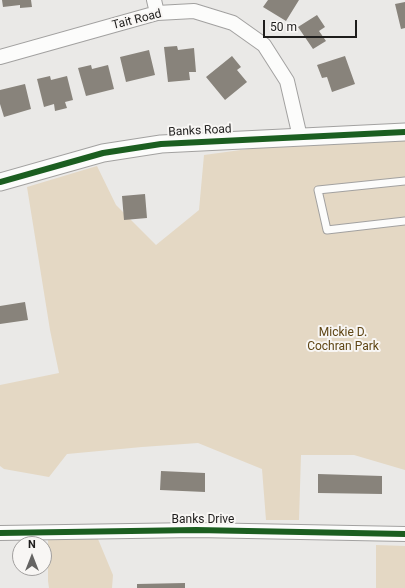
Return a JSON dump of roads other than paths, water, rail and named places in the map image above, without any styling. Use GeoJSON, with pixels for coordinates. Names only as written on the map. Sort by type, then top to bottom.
{"type":"FeatureCollection","features":[{"type":"Feature","properties":{"kind":"street","name":"Tait Road"},"geometry":{"type":"LineString","coordinates":[[0,57],[155,6],[194,11],[233,23],[264,45],[287,81],[300,137]]}},
{"type":"Feature","properties":{"kind":"street","name":"Banks Road"},"geometry":{"type":"LineString","coordinates":[[0,182],[103,153],[161,144],[405,132]]}},
{"type":"Feature","properties":{"kind":"street","name":"Banks Drive"},"geometry":{"type":"LineString","coordinates":[[0,533],[196,530],[405,534]]}},
{"type":"Feature","properties":{"kind":"lane"},"geometry":{"type":"LineString","coordinates":[[405,181],[318,190],[327,230],[405,221]]}},
{"type":"Feature","properties":{"kind":"park label","name":"Mickie D. Cochran Park"},"geometry":{"type":"Point","coordinates":[343,340]}}]}
